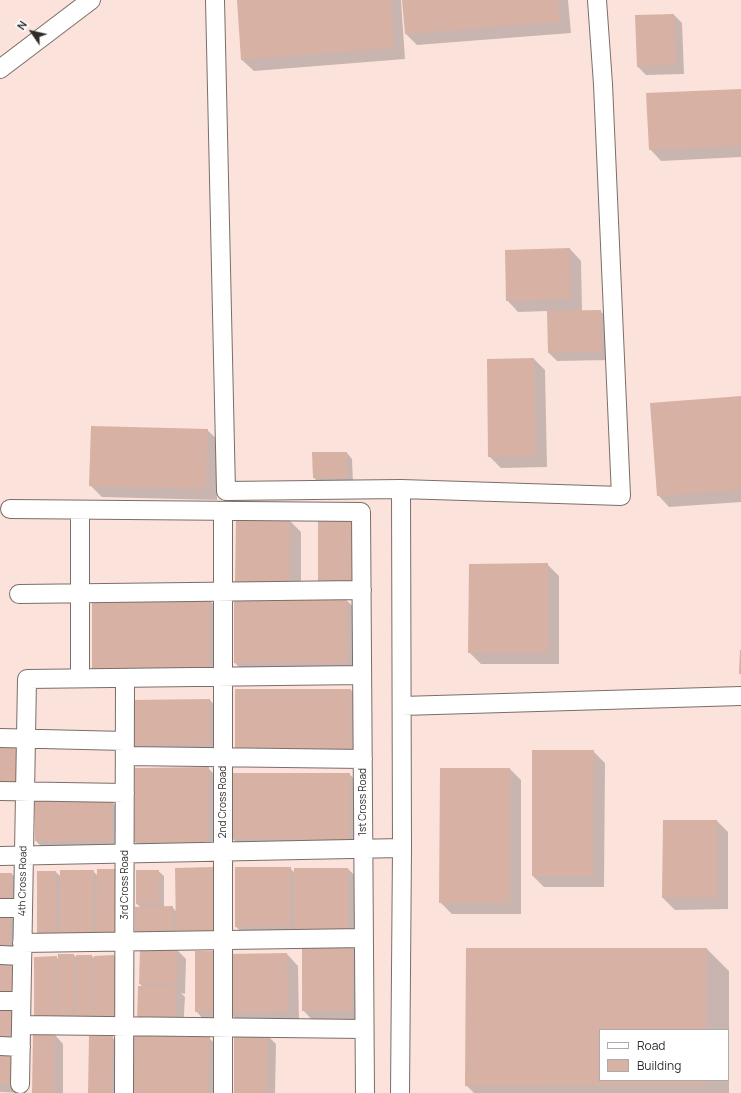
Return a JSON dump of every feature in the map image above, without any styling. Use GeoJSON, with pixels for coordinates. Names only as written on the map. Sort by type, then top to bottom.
{"type":"FeatureCollection","features":[{"type":"Feature","properties":{"kind":"street"},"geometry":{"type":"LineString","coordinates":[[0,69],[41,36],[91,0]]}},
{"type":"Feature","properties":{"kind":"street"},"geometry":{"type":"LineString","coordinates":[[215,0],[226,491],[401,489],[621,496],[603,84],[597,0]]}},
{"type":"Feature","properties":{"kind":"street"},"geometry":{"type":"LineString","coordinates":[[400,1093],[402,848],[401,489]]}},
{"type":"Feature","properties":{"kind":"street"},"geometry":{"type":"LineString","coordinates":[[10,509],[223,511]]}},
{"type":"Feature","properties":{"kind":"street"},"geometry":{"type":"LineString","coordinates":[[80,510],[80,678],[362,675]]}},
{"type":"Feature","properties":{"kind":"street","name":"1st Cross Road"},"geometry":{"type":"LineString","coordinates":[[223,511],[361,512],[365,1093]]}},
{"type":"Feature","properties":{"kind":"street","name":"2nd Cross Road"},"geometry":{"type":"LineString","coordinates":[[222,1093],[223,511]]}},
{"type":"Feature","properties":{"kind":"street"},"geometry":{"type":"LineString","coordinates":[[19,594],[362,590]]}},
{"type":"Feature","properties":{"kind":"street","name":"4th Cross Road"},"geometry":{"type":"LineString","coordinates":[[20,1084],[27,679],[80,678]]}},
{"type":"Feature","properties":{"kind":"street","name":"3rd Cross Road"},"geometry":{"type":"LineString","coordinates":[[124,1093],[125,678]]}},
{"type":"Feature","properties":{"kind":"street"},"geometry":{"type":"LineString","coordinates":[[402,706],[741,696]]}},
{"type":"Feature","properties":{"kind":"street"},"geometry":{"type":"LineString","coordinates":[[0,738],[26,739],[223,757],[363,759]]}},
{"type":"Feature","properties":{"kind":"street"},"geometry":{"type":"LineString","coordinates":[[0,791],[125,793]]}},
{"type":"Feature","properties":{"kind":"street"},"geometry":{"type":"LineString","coordinates":[[0,856],[402,848]]}},
{"type":"Feature","properties":{"kind":"street"},"geometry":{"type":"LineString","coordinates":[[0,908],[23,908]]}},
{"type":"Feature","properties":{"kind":"street"},"geometry":{"type":"LineString","coordinates":[[0,955],[22,950],[124,941],[364,938]]}},
{"type":"Feature","properties":{"kind":"street"},"geometry":{"type":"LineString","coordinates":[[0,1001],[21,1001]]}},
{"type":"Feature","properties":{"kind":"street"},"geometry":{"type":"LineString","coordinates":[[21,1025],[364,1029]]}},
{"type":"Feature","properties":{"kind":"street"},"geometry":{"type":"LineString","coordinates":[[0,1046],[21,1047]]}},
{"type":"Feature","properties":{"kind":"shaded area"},"geometry":{"type":"Polygon","coordinates":[[[0,0],[741,0],[741,1093],[0,1093],[0,0]]]}},
{"type":"Feature","properties":{"kind":"building"},"geometry":{"type":"Polygon","coordinates":[[[237,0],[391,0],[394,48],[241,60],[237,0]]]}},
{"type":"Feature","properties":{"kind":"building"},"geometry":{"type":"Polygon","coordinates":[[[402,0],[558,0],[560,22],[405,34],[402,0]]]}},
{"type":"Feature","properties":{"kind":"building"},"geometry":{"type":"Polygon","coordinates":[[[674,14],[676,65],[637,67],[635,15],[674,14]]]}},
{"type":"Feature","properties":{"kind":"building"},"geometry":{"type":"Polygon","coordinates":[[[741,89],[741,146],[649,150],[646,93],[741,89]]]}},
{"type":"Feature","properties":{"kind":"building"},"geometry":{"type":"Polygon","coordinates":[[[570,248],[571,299],[506,301],[505,250],[570,248]]]}},
{"type":"Feature","properties":{"kind":"building"},"geometry":{"type":"Polygon","coordinates":[[[601,310],[602,352],[548,353],[547,311],[601,310]]]}},
{"type":"Feature","properties":{"kind":"building"},"geometry":{"type":"Polygon","coordinates":[[[534,358],[536,456],[488,457],[487,359],[534,358]]]}},
{"type":"Feature","properties":{"kind":"building"},"geometry":{"type":"Polygon","coordinates":[[[741,396],[741,490],[657,496],[650,403],[741,396]]]}},
{"type":"Feature","properties":{"kind":"building"},"geometry":{"type":"Polygon","coordinates":[[[91,426],[208,429],[206,489],[89,486],[91,426]]]}},
{"type":"Feature","properties":{"kind":"building"},"geometry":{"type":"Polygon","coordinates":[[[312,452],[347,452],[347,478],[313,478],[312,452]]]}},
{"type":"Feature","properties":{"kind":"building"},"geometry":{"type":"Polygon","coordinates":[[[318,518],[352,518],[352,587],[318,587],[318,518]]]}},
{"type":"Feature","properties":{"kind":"building"},"geometry":{"type":"Polygon","coordinates":[[[236,520],[290,520],[290,585],[235,585],[236,520]]]}},
{"type":"Feature","properties":{"kind":"building"},"geometry":{"type":"Polygon","coordinates":[[[548,563],[548,653],[468,653],[469,564],[548,563]]]}},
{"type":"Feature","properties":{"kind":"building"},"geometry":{"type":"Polygon","coordinates":[[[92,599],[210,599],[209,669],[92,669],[92,599]]]}},
{"type":"Feature","properties":{"kind":"building"},"geometry":{"type":"Polygon","coordinates":[[[234,599],[347,599],[347,663],[234,663],[234,599]]]}},
{"type":"Feature","properties":{"kind":"building"},"geometry":{"type":"Polygon","coordinates":[[[740,650],[741,674],[739,674],[740,650]]]}},
{"type":"Feature","properties":{"kind":"building"},"geometry":{"type":"Polygon","coordinates":[[[235,689],[351,689],[351,750],[235,750],[235,689]]]}},
{"type":"Feature","properties":{"kind":"building"},"geometry":{"type":"Polygon","coordinates":[[[210,699],[210,745],[132,745],[132,700],[210,699]]]}},
{"type":"Feature","properties":{"kind":"building"},"geometry":{"type":"Polygon","coordinates":[[[0,745],[20,746],[20,788],[0,788],[0,745]]]}},
{"type":"Feature","properties":{"kind":"building"},"geometry":{"type":"Polygon","coordinates":[[[532,750],[594,750],[593,876],[532,876],[532,750]]]}},
{"type":"Feature","properties":{"kind":"building"},"geometry":{"type":"Polygon","coordinates":[[[209,767],[208,842],[134,842],[135,768],[209,767]]]}},
{"type":"Feature","properties":{"kind":"building"},"geometry":{"type":"Polygon","coordinates":[[[440,768],[510,768],[510,903],[439,903],[440,768]]]}},
{"type":"Feature","properties":{"kind":"building"},"geometry":{"type":"Polygon","coordinates":[[[232,773],[350,773],[349,839],[232,839],[232,773]]]}},
{"type":"Feature","properties":{"kind":"building"},"geometry":{"type":"Polygon","coordinates":[[[112,800],[112,841],[35,841],[35,801],[112,800]]]}},
{"type":"Feature","properties":{"kind":"building"},"geometry":{"type":"Polygon","coordinates":[[[663,820],[717,820],[717,898],[662,898],[663,820]]]}},
{"type":"Feature","properties":{"kind":"building"},"geometry":{"type":"Polygon","coordinates":[[[215,867],[215,933],[176,933],[175,868],[215,867]]]}},
{"type":"Feature","properties":{"kind":"building"},"geometry":{"type":"Polygon","coordinates":[[[235,867],[291,867],[290,927],[235,927],[235,867]]]}},
{"type":"Feature","properties":{"kind":"building"},"geometry":{"type":"Polygon","coordinates":[[[294,868],[348,868],[348,932],[294,933],[294,868]]]}},
{"type":"Feature","properties":{"kind":"building"},"geometry":{"type":"Polygon","coordinates":[[[97,869],[116,869],[116,934],[96,934],[97,869]]]}},
{"type":"Feature","properties":{"kind":"building"},"geometry":{"type":"Polygon","coordinates":[[[60,870],[94,870],[93,935],[59,935],[60,870]]]}},
{"type":"Feature","properties":{"kind":"building"},"geometry":{"type":"Polygon","coordinates":[[[136,870],[159,870],[159,904],[136,904],[136,870]]]}},
{"type":"Feature","properties":{"kind":"building"},"geometry":{"type":"Polygon","coordinates":[[[37,871],[56,871],[56,937],[37,937],[37,871]]]}},
{"type":"Feature","properties":{"kind":"building"},"geometry":{"type":"Polygon","coordinates":[[[0,873],[12,873],[11,905],[0,905],[0,873]]]}},
{"type":"Feature","properties":{"kind":"building"},"geometry":{"type":"Polygon","coordinates":[[[173,906],[173,939],[135,939],[135,907],[173,906]]]}},
{"type":"Feature","properties":{"kind":"building"},"geometry":{"type":"Polygon","coordinates":[[[0,914],[10,914],[10,946],[0,946],[0,914]]]}},
{"type":"Feature","properties":{"kind":"building"},"geometry":{"type":"Polygon","coordinates":[[[302,945],[353,946],[352,1011],[302,1011],[302,945]]]}},
{"type":"Feature","properties":{"kind":"building"},"geometry":{"type":"Polygon","coordinates":[[[466,948],[707,948],[707,1029],[599,1029],[599,1081],[707,1081],[707,1085],[465,1086],[466,948]]]}},
{"type":"Feature","properties":{"kind":"building"},"geometry":{"type":"Polygon","coordinates":[[[140,949],[178,950],[177,985],[139,984],[140,949]]]}},
{"type":"Feature","properties":{"kind":"building"},"geometry":{"type":"Polygon","coordinates":[[[195,951],[215,951],[214,1012],[195,1012],[195,951]]]}},
{"type":"Feature","properties":{"kind":"building"},"geometry":{"type":"Polygon","coordinates":[[[287,953],[288,1012],[229,1013],[229,954],[287,953]]]}},
{"type":"Feature","properties":{"kind":"building"},"geometry":{"type":"Polygon","coordinates":[[[58,954],[74,954],[74,1018],[58,1018],[58,954]]]}},
{"type":"Feature","properties":{"kind":"building"},"geometry":{"type":"Polygon","coordinates":[[[76,955],[92,955],[92,1019],[76,1019],[76,955]]]}},
{"type":"Feature","properties":{"kind":"building"},"geometry":{"type":"Polygon","coordinates":[[[114,955],[115,1018],[94,1018],[94,956],[114,955]]]}},
{"type":"Feature","properties":{"kind":"building"},"geometry":{"type":"Polygon","coordinates":[[[57,956],[57,1020],[34,1020],[34,957],[57,956]]]}},
{"type":"Feature","properties":{"kind":"building"},"geometry":{"type":"Polygon","coordinates":[[[0,962],[15,962],[14,996],[0,995],[0,962]]]}},
{"type":"Feature","properties":{"kind":"building"},"geometry":{"type":"Polygon","coordinates":[[[138,986],[176,987],[175,1023],[137,1022],[138,986]]]}},
{"type":"Feature","properties":{"kind":"building"},"geometry":{"type":"Polygon","coordinates":[[[0,1004],[16,1005],[15,1040],[0,1040],[0,1004]]]}},
{"type":"Feature","properties":{"kind":"building"},"geometry":{"type":"Polygon","coordinates":[[[33,1034],[55,1034],[54,1093],[32,1093],[33,1034]]]}},
{"type":"Feature","properties":{"kind":"building"},"geometry":{"type":"Polygon","coordinates":[[[234,1034],[268,1034],[267,1093],[234,1093],[234,1034]]]}},
{"type":"Feature","properties":{"kind":"building"},"geometry":{"type":"Polygon","coordinates":[[[133,1035],[210,1037],[208,1093],[131,1093],[133,1035]]]}},
{"type":"Feature","properties":{"kind":"building"},"geometry":{"type":"Polygon","coordinates":[[[89,1036],[113,1036],[111,1093],[88,1093],[89,1036]]]}},
{"type":"Feature","properties":{"kind":"building"},"geometry":{"type":"Polygon","coordinates":[[[0,1050],[17,1050],[16,1085],[0,1084],[0,1050]]]}}]}
